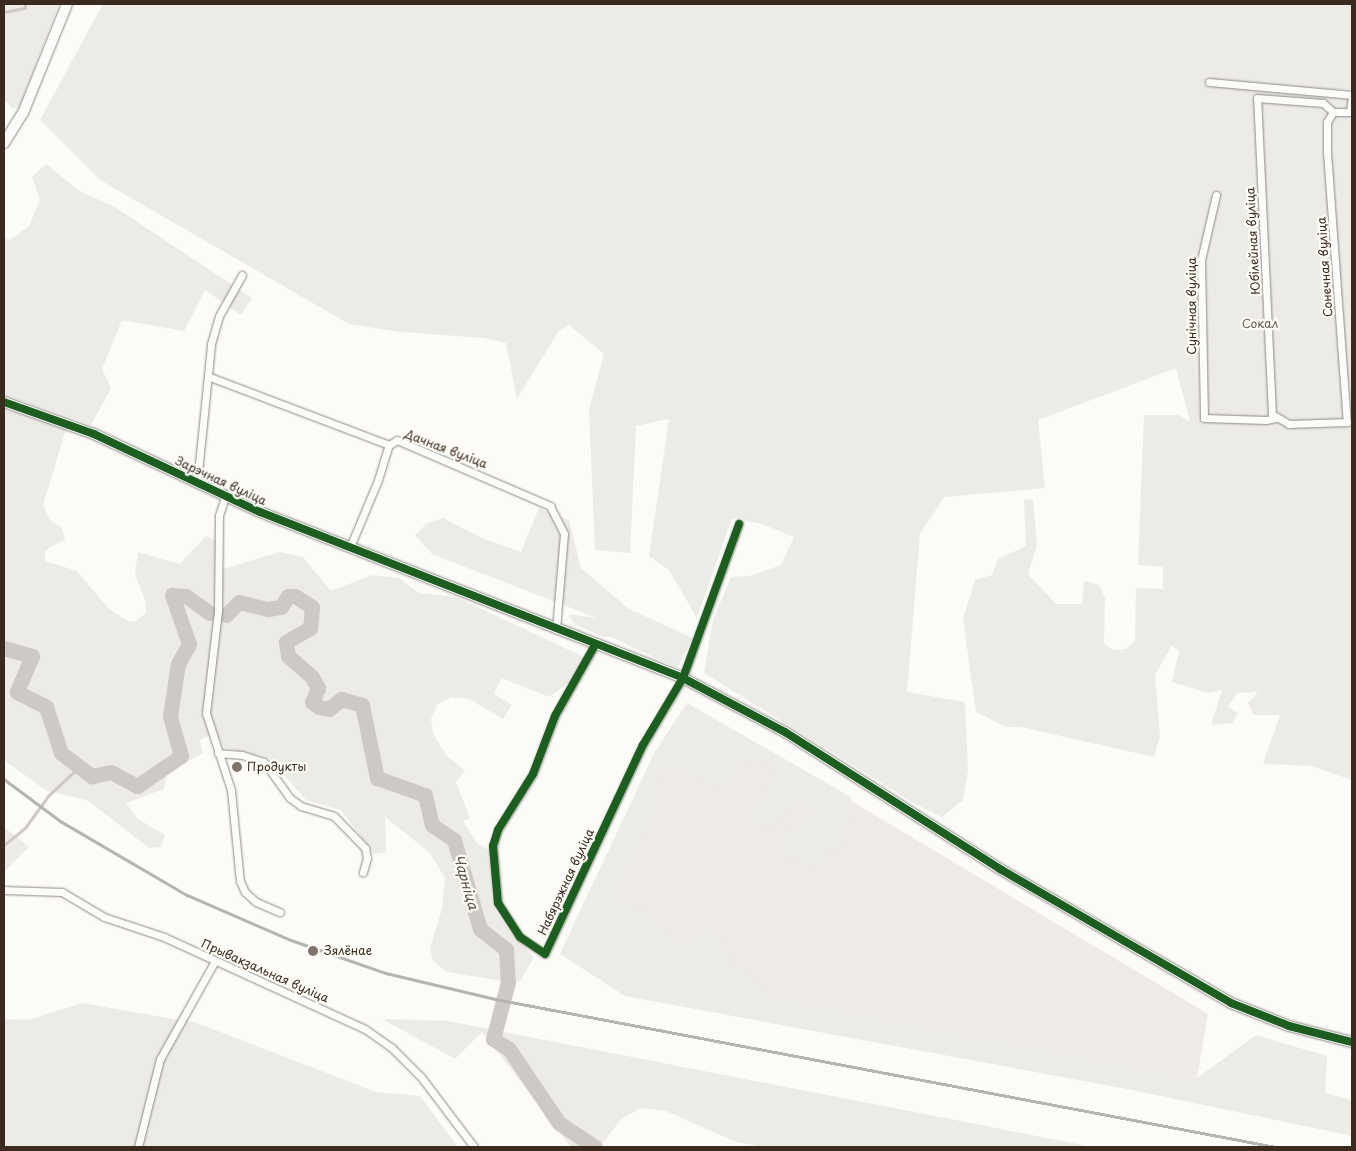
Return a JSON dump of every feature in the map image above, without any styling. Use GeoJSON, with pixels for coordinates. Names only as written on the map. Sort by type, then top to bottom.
{"type":"FeatureCollection","features":[{"type":"Feature","properties":{"kind":"street"},"geometry":{"type":"LineString","coordinates":[[4,143],[23,113],[67,4]]}},
{"type":"Feature","properties":{"kind":"street"},"geometry":{"type":"LineString","coordinates":[[1209,82],[1352,96],[1351,112],[1333,112]]}},
{"type":"Feature","properties":{"kind":"street","name":"Юбілейная вуліца"},"geometry":{"type":"LineString","coordinates":[[1274,416],[1257,98],[1323,103],[1333,112]]}},
{"type":"Feature","properties":{"kind":"street","name":"Сонечная вуліца"},"geometry":{"type":"LineString","coordinates":[[1274,416],[1289,424],[1347,422],[1327,152],[1327,122],[1333,112]]}},
{"type":"Feature","properties":{"kind":"street","name":"Сунічная вуліца"},"geometry":{"type":"LineString","coordinates":[[1216,195],[1201,260],[1204,418],[1266,420],[1274,416]]}},
{"type":"Feature","properties":{"kind":"street"},"geometry":{"type":"LineString","coordinates":[[197,483],[210,377],[211,344],[219,316],[242,275]]}},
{"type":"Feature","properties":{"kind":"street","name":"Дачная вуліца"},"geometry":{"type":"LineString","coordinates":[[210,377],[389,445],[397,440],[543,502],[554,512],[564,534],[556,630]]}},
{"type":"Feature","properties":{"kind":"street","name":"Зарэчная вуліца"},"geometry":{"type":"LineString","coordinates":[[4,402],[48,416],[225,497],[556,630],[683,678],[785,732],[1000,869],[1231,1003],[1289,1026],[1352,1042]]}},
{"type":"Feature","properties":{"kind":"street"},"geometry":{"type":"LineString","coordinates":[[350,547],[378,480],[389,445]]}},
{"type":"Feature","properties":{"kind":"street"},"geometry":{"type":"LineString","coordinates":[[225,497],[220,514],[218,611],[206,714],[231,790],[240,881],[245,892],[256,902],[280,912]]}},
{"type":"Feature","properties":{"kind":"street","name":"Набярэжная вуліца"},"geometry":{"type":"LineString","coordinates":[[595,645],[555,716],[534,774],[498,830],[494,846],[498,903],[520,937],[544,954],[644,744],[683,678],[739,524]]}},
{"type":"Feature","properties":{"kind":"street"},"geometry":{"type":"LineString","coordinates":[[218,754],[242,755],[264,762],[290,798],[301,806],[334,816],[365,848],[367,858],[363,872]]}},
{"type":"Feature","properties":{"kind":"street","name":"Прывакзальная вуліца"},"geometry":{"type":"LineString","coordinates":[[4,890],[62,892],[104,917],[164,937],[346,1019],[380,1038],[421,1077],[474,1147]]}},
{"type":"Feature","properties":{"kind":"street"},"geometry":{"type":"LineString","coordinates":[[138,1147],[160,1059],[215,960]]}},
{"type":"Feature","properties":{"kind":"shaded area"},"geometry":{"type":"Polygon","coordinates":[[[687,703],[1208,1014],[1197,1078],[560,954],[655,752],[687,703]]]}},
{"type":"Feature","properties":{"kind":"green space"},"geometry":{"type":"Polygon","coordinates":[[[4,4],[59,4],[20,106],[12,108],[4,100],[4,4]]]}},
{"type":"Feature","properties":{"kind":"green space","name":"Сокал"},"geometry":{"type":"Polygon","coordinates":[[[103,4],[1352,4],[1351,89],[1300,91],[1352,99],[1352,780],[1311,766],[1263,764],[1280,715],[1254,715],[1248,703],[1258,692],[1237,693],[1228,707],[1238,713],[1232,723],[1211,725],[1222,690],[1208,693],[1172,682],[1179,651],[1172,645],[1155,675],[1160,737],[1154,757],[1021,727],[1006,727],[976,712],[963,619],[975,580],[992,575],[998,559],[1026,546],[1024,500],[1033,499],[1037,545],[1028,574],[1056,604],[1082,604],[1084,581],[1099,585],[1105,598],[1104,644],[1114,650],[1126,649],[1135,641],[1136,588],[1163,589],[1163,567],[1138,565],[1144,415],[1179,415],[1190,422],[1176,368],[1038,420],[1045,488],[944,497],[920,534],[907,692],[965,702],[968,770],[963,800],[942,817],[917,805],[704,673],[713,620],[731,577],[750,576],[781,565],[794,537],[762,524],[732,518],[697,618],[669,570],[649,556],[669,419],[636,426],[630,553],[595,550],[589,410],[604,354],[569,325],[558,332],[517,399],[506,343],[484,338],[400,332],[349,324],[100,180],[40,120],[103,4]]]}},
{"type":"Feature","properties":{"kind":"green space"},"geometry":{"type":"Polygon","coordinates":[[[46,164],[81,192],[115,207],[252,298],[241,315],[205,290],[184,331],[122,320],[102,369],[111,388],[91,425],[4,395],[4,238],[10,240],[29,226],[40,200],[32,177],[46,164]]]}},
{"type":"Feature","properties":{"kind":"green space"},"geometry":{"type":"Polygon","coordinates":[[[4,409],[66,429],[43,505],[50,520],[62,528],[65,540],[50,547],[45,552],[45,561],[77,571],[109,609],[126,620],[134,622],[146,613],[145,600],[135,574],[138,552],[180,564],[206,536],[217,541],[223,569],[280,552],[303,557],[331,591],[372,575],[399,578],[419,593],[456,597],[584,657],[570,682],[549,697],[502,678],[494,694],[512,705],[503,719],[469,699],[451,697],[437,705],[431,719],[433,734],[447,756],[465,771],[456,782],[470,818],[463,821],[477,843],[492,852],[493,907],[511,933],[534,957],[521,980],[514,983],[447,972],[433,961],[430,948],[442,909],[445,878],[430,853],[385,817],[386,852],[374,854],[341,810],[306,800],[269,758],[225,748],[215,733],[200,740],[203,753],[167,773],[164,789],[126,803],[138,819],[165,835],[161,847],[149,848],[87,800],[47,791],[4,760],[4,409]]]}},
{"type":"Feature","properties":{"kind":"green space"},"geometry":{"type":"Polygon","coordinates":[[[539,508],[569,520],[581,568],[629,609],[693,638],[677,668],[611,637],[603,637],[574,624],[568,614],[597,618],[432,554],[415,535],[426,524],[443,518],[482,538],[521,552],[539,508]]]}},
{"type":"Feature","properties":{"kind":"green space"},"geometry":{"type":"Polygon","coordinates":[[[687,703],[851,797],[852,824],[841,828],[848,841],[841,849],[827,853],[823,871],[788,859],[773,841],[814,811],[803,802],[761,837],[760,825],[745,822],[745,810],[762,798],[776,764],[758,765],[746,761],[727,791],[665,768],[655,789],[663,797],[617,896],[652,912],[681,944],[714,923],[733,960],[772,995],[1197,1078],[1256,1035],[1327,1056],[1325,1093],[1352,1100],[1352,1136],[1132,1090],[625,996],[560,954],[655,752],[687,703]]]}},
{"type":"Feature","properties":{"kind":"green space"},"geometry":{"type":"Polygon","coordinates":[[[4,827],[29,847],[4,872],[4,827]]]}},
{"type":"Feature","properties":{"kind":"green space"},"geometry":{"type":"Polygon","coordinates":[[[82,1003],[197,1023],[376,1092],[420,1096],[458,1147],[4,1147],[4,1019],[28,1020],[82,1003]]]}},
{"type":"Feature","properties":{"kind":"green space"},"geometry":{"type":"Polygon","coordinates":[[[382,1019],[448,1021],[1093,1147],[764,1147],[736,1142],[666,1111],[641,1108],[621,1119],[600,1147],[571,1147],[482,1032],[455,1059],[382,1019]]]}},
{"type":"Feature","properties":{"kind":"waterway","name":"Чарніца"},"geometry":{"type":"LineString","coordinates":[[4,12],[25,8],[25,4]]}},
{"type":"Feature","properties":{"kind":"waterway","name":"Чарніца"},"geometry":{"type":"LineString","coordinates":[[4,648],[32,656],[17,692],[46,707],[61,753],[92,776],[111,772],[137,786],[181,756],[170,716],[178,664],[189,644],[172,595],[186,596],[209,613]]}},
{"type":"Feature","properties":{"kind":"waterway","name":"Чарніца"},"geometry":{"type":"LineString","coordinates":[[226,615],[239,602],[268,609],[281,607],[288,596],[295,596],[312,607],[310,628],[286,642],[288,656],[312,677],[318,688],[312,702],[319,707],[329,709],[341,699],[362,705],[377,778],[425,795],[432,825],[454,840],[480,929],[506,949],[508,982],[493,1039],[509,1049],[559,1123],[595,1147]]}},
{"type":"Feature","properties":{"kind":"waterway"},"geometry":{"type":"LineString","coordinates":[[4,845],[25,828],[48,796],[78,768]]}},
{"type":"Feature","properties":{"kind":"railway"},"geometry":{"type":"LineString","coordinates":[[4,779],[62,822],[187,895],[291,940],[386,973],[495,999],[1276,1147]]}},
{"type":"Feature","properties":{"kind":"cycle path"},"geometry":{"type":"LineString","coordinates":[[4,402],[94,434],[260,512],[683,678],[785,732],[1000,869],[1231,1003],[1289,1026],[1352,1042]]}},
{"type":"Feature","properties":{"kind":"cycle path"},"geometry":{"type":"LineString","coordinates":[[595,645],[555,716],[533,774],[498,830],[493,846],[498,903],[520,937],[545,954],[643,745],[683,678],[739,524]]}},
{"type":"Feature","properties":{"kind":"place","name":"Продукты"},"geometry":{"type":"Point","coordinates":[237,767]}},
{"type":"Feature","properties":{"kind":"place","name":"Зялёнае"},"geometry":{"type":"Point","coordinates":[313,951]}}]}
